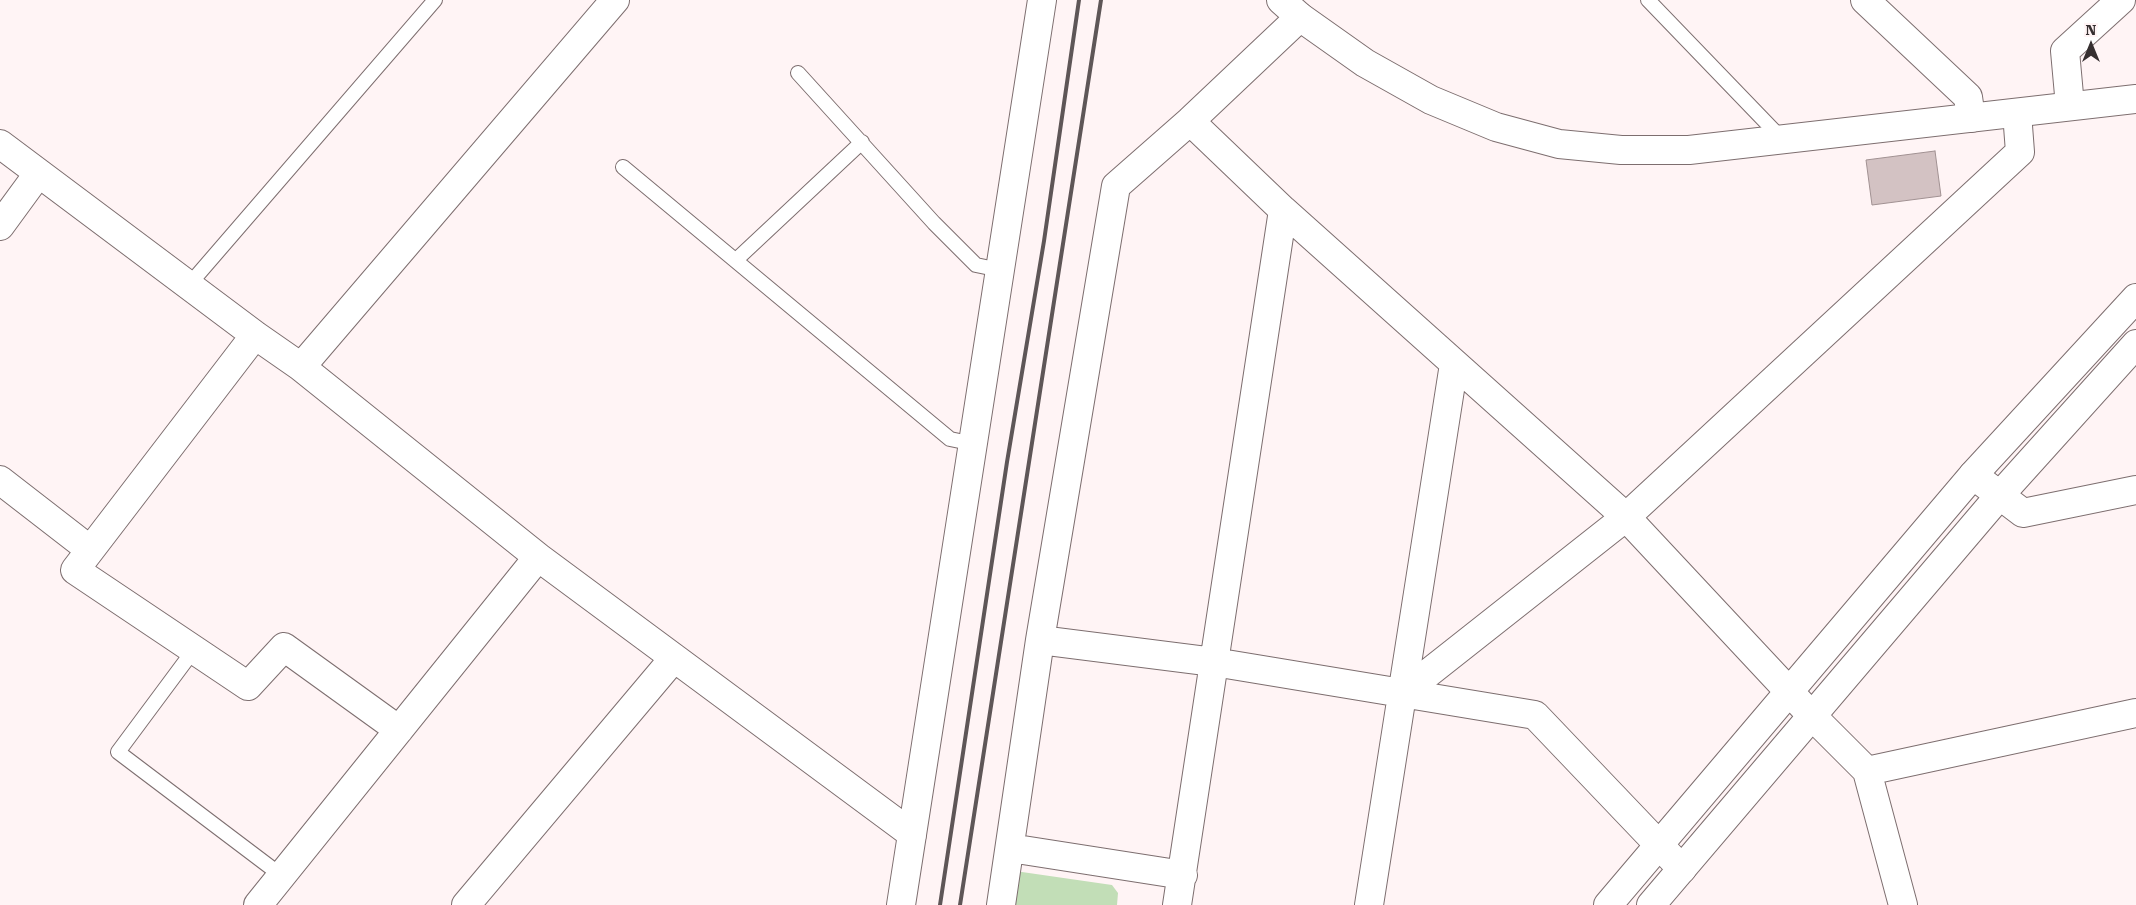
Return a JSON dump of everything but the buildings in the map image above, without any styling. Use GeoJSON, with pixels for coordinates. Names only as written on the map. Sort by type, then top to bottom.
{"type":"FeatureCollection","features":[{"type":"Feature","properties":{"kind":"street"},"geometry":{"type":"LineString","coordinates":[[301,367],[615,0]]}},
{"type":"Feature","properties":{"kind":"street"},"geometry":{"type":"LineString","coordinates":[[901,905],[1042,0]]}},
{"type":"Feature","properties":{"kind":"street"},"geometry":{"type":"LineString","coordinates":[[1865,0],[1968,97],[1971,118]]}},
{"type":"Feature","properties":{"kind":"street"},"geometry":{"type":"LineString","coordinates":[[2070,106],[2065,51],[2121,0]]}},
{"type":"Feature","properties":{"kind":"street"},"geometry":{"type":"LineString","coordinates":[[1002,905],[1040,640],[1116,186],[1190,121],[1290,8],[1365,63],[1431,100],[1496,127],[1559,144],[1621,150],[1690,150],[1784,141],[2136,99]]}},
{"type":"Feature","properties":{"kind":"street"},"geometry":{"type":"LineString","coordinates":[[1403,693],[1626,517],[2020,152],[2017,113]]}},
{"type":"Feature","properties":{"kind":"street"},"geometry":{"type":"LineString","coordinates":[[1190,121],[1283,210],[1626,517],[1812,716],[1867,771],[1903,905]]}},
{"type":"Feature","properties":{"kind":"street"},"geometry":{"type":"LineString","coordinates":[[0,144],[254,335],[301,367],[538,557],[912,834]]}},
{"type":"Feature","properties":{"kind":"street"},"geometry":{"type":"LineString","coordinates":[[0,226],[38,174]]}},
{"type":"Feature","properties":{"kind":"street"},"geometry":{"type":"LineString","coordinates":[[1177,905],[1283,210]]}},
{"type":"Feature","properties":{"kind":"street"},"geometry":{"type":"LineString","coordinates":[[1608,905],[1973,475],[2136,298]]}},
{"type":"Feature","properties":{"kind":"street"},"geometry":{"type":"LineString","coordinates":[[254,335],[89,549],[75,570],[193,651],[248,686],[284,647],[400,730]]}},
{"type":"Feature","properties":{"kind":"street"},"geometry":{"type":"LineString","coordinates":[[1651,905],[2000,495],[2136,344]]}},
{"type":"Feature","properties":{"kind":"street"},"geometry":{"type":"LineString","coordinates":[[1369,905],[1454,364]]}},
{"type":"Feature","properties":{"kind":"street"},"geometry":{"type":"LineString","coordinates":[[1973,475],[2023,513],[2136,490]]}},
{"type":"Feature","properties":{"kind":"street"},"geometry":{"type":"LineString","coordinates":[[0,480],[89,549]]}},
{"type":"Feature","properties":{"kind":"street"},"geometry":{"type":"LineString","coordinates":[[258,905],[538,557]]}},
{"type":"Feature","properties":{"kind":"street"},"geometry":{"type":"LineString","coordinates":[[1040,640],[1214,662],[1535,715],[1682,869]]}},
{"type":"Feature","properties":{"kind":"street"},"geometry":{"type":"LineString","coordinates":[[466,905],[674,658]]}},
{"type":"Feature","properties":{"kind":"street"},"geometry":{"type":"LineString","coordinates":[[1867,771],[2136,713]]}},
{"type":"Feature","properties":{"kind":"street"},"geometry":{"type":"LineString","coordinates":[[1010,848],[1183,875]]}},
{"type":"Feature","properties":{"kind":"lane"},"geometry":{"type":"LineString","coordinates":[[188,286],[435,0]]}},
{"type":"Feature","properties":{"kind":"lane"},"geometry":{"type":"LineString","coordinates":[[1648,0],[1784,141]]}},
{"type":"Feature","properties":{"kind":"lane"},"geometry":{"type":"LineString","coordinates":[[798,73],[934,223],[976,265],[1000,270]]}},
{"type":"Feature","properties":{"kind":"lane"},"geometry":{"type":"LineString","coordinates":[[736,260],[862,142]]}},
{"type":"Feature","properties":{"kind":"lane"},"geometry":{"type":"LineString","coordinates":[[623,167],[950,439],[974,444]]}},
{"type":"Feature","properties":{"kind":"lane"},"geometry":{"type":"LineString","coordinates":[[193,651],[118,752],[282,876]]}},
{"type":"Feature","properties":{"kind":"green space"},"geometry":{"type":"Polygon","coordinates":[[[1015,871],[1112,885],[1118,893],[1117,905],[1010,905],[1015,871]]]}},
{"type":"Feature","properties":{"kind":"railway"},"geometry":{"type":"LineString","coordinates":[[940,905],[1007,462],[1044,241],[1079,0]]}},
{"type":"Feature","properties":{"kind":"railway"},"geometry":{"type":"LineString","coordinates":[[960,905],[1101,0]]}}]}
